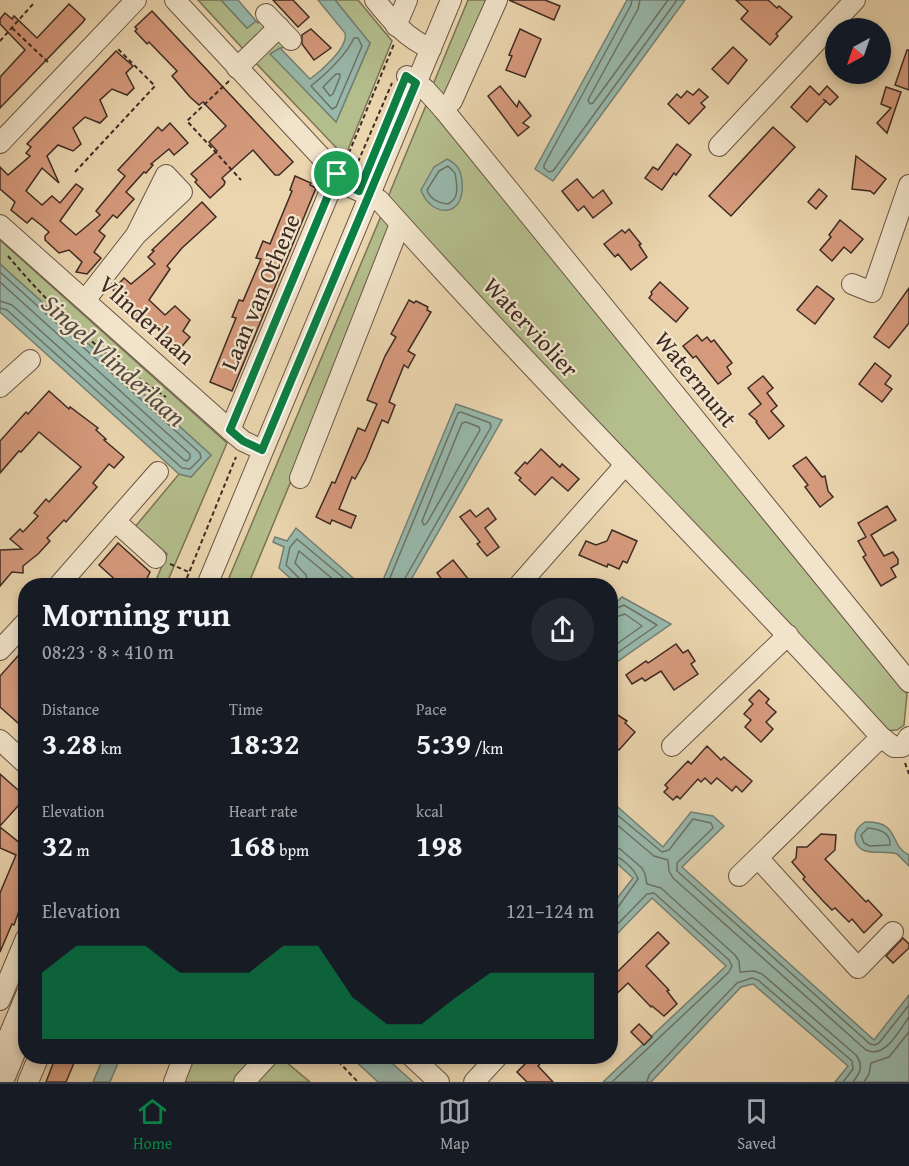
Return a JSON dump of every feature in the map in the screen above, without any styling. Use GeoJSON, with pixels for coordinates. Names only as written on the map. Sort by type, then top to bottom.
{"type":"FeatureCollection","features":[{"type":"Feature","properties":{"kind":"street"},"geometry":{"type":"LineString","coordinates":[[0,143],[136,0]]}},
{"type":"Feature","properties":{"kind":"street","name":"Waterviolier"},"geometry":{"type":"LineString","coordinates":[[175,0],[238,69],[341,168],[348,186],[379,200],[881,737]]}},
{"type":"Feature","properties":{"kind":"street"},"geometry":{"type":"LineString","coordinates":[[375,0],[396,34],[426,47]]}},
{"type":"Feature","properties":{"kind":"street"},"geometry":{"type":"LineString","coordinates":[[396,34],[407,0]]}},
{"type":"Feature","properties":{"kind":"street"},"geometry":{"type":"LineString","coordinates":[[426,47],[438,0]]}},
{"type":"Feature","properties":{"kind":"street"},"geometry":{"type":"LineString","coordinates":[[210,578],[258,448],[411,80],[451,0]]}},
{"type":"Feature","properties":{"kind":"street"},"geometry":{"type":"LineString","coordinates":[[443,109],[452,101],[497,0]]}},
{"type":"Feature","properties":{"kind":"street"},"geometry":{"type":"LineString","coordinates":[[719,146],[855,0]]}},
{"type":"Feature","properties":{"kind":"street"},"geometry":{"type":"LineString","coordinates":[[238,69],[278,27]]}},
{"type":"Feature","properties":{"kind":"street","name":"Watermunt"},"geometry":{"type":"LineString","coordinates":[[411,80],[425,89],[443,109],[909,682]]}},
{"type":"Feature","properties":{"kind":"street","name":"Laan van Othene"},"geometry":{"type":"LineString","coordinates":[[230,430],[341,168]]}},
{"type":"Feature","properties":{"kind":"street"},"geometry":{"type":"LineString","coordinates":[[852,285],[872,292],[909,185]]}},
{"type":"Feature","properties":{"kind":"street"},"geometry":{"type":"LineString","coordinates":[[300,478],[400,224]]}},
{"type":"Feature","properties":{"kind":"street","name":"Vlinderlaan"},"geometry":{"type":"LineString","coordinates":[[0,225],[86,299],[230,430],[258,448]]}},
{"type":"Feature","properties":{"kind":"street"},"geometry":{"type":"LineString","coordinates":[[86,299],[136,235]]}},
{"type":"Feature","properties":{"kind":"street"},"geometry":{"type":"LineString","coordinates":[[0,387],[30,360]]}},
{"type":"Feature","properties":{"kind":"street"},"geometry":{"type":"LineString","coordinates":[[193,578],[258,448]]}},
{"type":"Feature","properties":{"kind":"street"},"geometry":{"type":"LineString","coordinates":[[525,578],[625,465]]}},
{"type":"Feature","properties":{"kind":"street"},"geometry":{"type":"LineString","coordinates":[[65,578],[158,472]]}},
{"type":"Feature","properties":{"kind":"street"},"geometry":{"type":"LineString","coordinates":[[115,521],[156,558]]}},
{"type":"Feature","properties":{"kind":"street"},"geometry":{"type":"LineString","coordinates":[[0,650],[18,631]]}},
{"type":"Feature","properties":{"kind":"street"},"geometry":{"type":"LineString","coordinates":[[672,746],[788,635]]}},
{"type":"Feature","properties":{"kind":"street"},"geometry":{"type":"LineString","coordinates":[[739,876],[881,737],[894,747],[902,747],[909,737]]}},
{"type":"Feature","properties":{"kind":"street"},"geometry":{"type":"LineString","coordinates":[[0,740],[18,757]]}},
{"type":"Feature","properties":{"kind":"street"},"geometry":{"type":"LineString","coordinates":[[758,858],[858,968],[893,932]]}},
{"type":"Feature","properties":{"kind":"street"},"geometry":{"type":"LineString","coordinates":[[0,1000],[17,984]]}},
{"type":"Feature","properties":{"kind":"street"},"geometry":{"type":"LineString","coordinates":[[0,1057],[18,1014]]}},
{"type":"Feature","properties":{"kind":"street"},"geometry":{"type":"LineString","coordinates":[[3,1082],[18,1046]]}},
{"type":"Feature","properties":{"kind":"street"},"geometry":{"type":"LineString","coordinates":[[28,1082],[36,1064]]}},
{"type":"Feature","properties":{"kind":"street"},"geometry":{"type":"LineString","coordinates":[[174,1082],[181,1064]]}},
{"type":"Feature","properties":{"kind":"street"},"geometry":{"type":"LineString","coordinates":[[244,1082],[261,1064]]}},
{"type":"Feature","properties":{"kind":"street"},"geometry":{"type":"LineString","coordinates":[[420,1064],[439,1082]]}},
{"type":"Feature","properties":{"kind":"street"},"geometry":{"type":"LineString","coordinates":[[474,1082],[491,1064]]}},
{"type":"Feature","properties":{"kind":"path"},"geometry":{"type":"LineString","coordinates":[[0,41],[33,4]]}},
{"type":"Feature","properties":{"kind":"path"},"geometry":{"type":"LineString","coordinates":[[12,28],[63,76]]}},
{"type":"Feature","properties":{"kind":"path"},"geometry":{"type":"LineString","coordinates":[[341,168],[396,34]]}},
{"type":"Feature","properties":{"kind":"path"},"geometry":{"type":"LineString","coordinates":[[75,172],[154,87],[103,35]]}},
{"type":"Feature","properties":{"kind":"path"},"geometry":{"type":"LineString","coordinates":[[238,69],[187,121],[241,180]]}},
{"type":"Feature","properties":{"kind":"path"},"geometry":{"type":"LineString","coordinates":[[8,256],[36,289],[129,373],[168,399]]}},
{"type":"Feature","properties":{"kind":"path"},"geometry":{"type":"LineString","coordinates":[[156,558],[190,578]]}},
{"type":"Feature","properties":{"kind":"path"},"geometry":{"type":"LineString","coordinates":[[340,1064],[357,1082]]}},
{"type":"Feature","properties":{"kind":"green space"},"geometry":{"type":"Polygon","coordinates":[[[198,0],[221,0],[247,28],[262,19],[267,27],[246,52],[198,0]]]}},
{"type":"Feature","properties":{"kind":"green space"},"geometry":{"type":"Polygon","coordinates":[[[335,0],[358,0],[392,41],[345,157],[252,59],[278,37],[287,45],[271,54],[336,122],[370,43],[335,0]]]}},
{"type":"Feature","properties":{"kind":"green space"},"geometry":{"type":"Polygon","coordinates":[[[468,0],[491,0],[445,95],[432,87],[468,0]]]}},
{"type":"Feature","properties":{"kind":"green space"},"geometry":{"type":"Polygon","coordinates":[[[427,103],[433,107],[907,694],[904,725],[897,730],[882,731],[388,197],[427,103]]]}},
{"type":"Feature","properties":{"kind":"green space"},"geometry":{"type":"Polygon","coordinates":[[[381,216],[396,227],[251,578],[229,578],[381,216]]]}},
{"type":"Feature","properties":{"kind":"green space"},"geometry":{"type":"Polygon","coordinates":[[[0,240],[227,443],[169,578],[157,578],[167,554],[135,527],[179,474],[191,477],[211,455],[0,264],[0,240]]]}},
{"type":"Feature","properties":{"kind":"green space"},"geometry":{"type":"Polygon","coordinates":[[[187,1064],[255,1064],[239,1082],[179,1082],[187,1064]]]}},
{"type":"Feature","properties":{"kind":"green space"},"geometry":{"type":"Polygon","coordinates":[[[270,1064],[289,1064],[310,1082],[254,1082],[270,1064]]]}},
{"type":"Feature","properties":{"kind":"water"},"geometry":{"type":"Polygon","coordinates":[[[221,0],[238,0],[256,21],[247,28],[221,0]]]}},
{"type":"Feature","properties":{"kind":"water"},"geometry":{"type":"Polygon","coordinates":[[[318,0],[335,0],[370,43],[336,122],[270,54],[280,48],[310,79],[339,52],[345,39],[345,33],[318,0]]]}},
{"type":"Feature","properties":{"kind":"water"},"geometry":{"type":"Polygon","coordinates":[[[627,0],[685,0],[553,181],[535,169],[627,0]]]}},
{"type":"Feature","properties":{"kind":"water"},"geometry":{"type":"Polygon","coordinates":[[[447,159],[458,168],[461,174],[462,193],[459,202],[447,210],[432,206],[421,190],[434,167],[447,159]]]}},
{"type":"Feature","properties":{"kind":"water"},"geometry":{"type":"Polygon","coordinates":[[[0,264],[211,455],[191,477],[179,474],[0,312],[0,264]]]}},
{"type":"Feature","properties":{"kind":"water"},"geometry":{"type":"Polygon","coordinates":[[[456,404],[502,420],[412,578],[384,578],[456,404]]]}},
{"type":"Feature","properties":{"kind":"water"},"geometry":{"type":"Polygon","coordinates":[[[296,528],[353,578],[290,578],[279,568],[284,547],[273,542],[275,537],[287,541],[296,528]]]}},
{"type":"Feature","properties":{"kind":"water"},"geometry":{"type":"Polygon","coordinates":[[[622,597],[671,624],[618,661],[618,601],[622,597]]]}},
{"type":"Feature","properties":{"kind":"water"},"geometry":{"type":"Polygon","coordinates":[[[618,807],[663,847],[691,812],[713,816],[724,826],[682,867],[874,1040],[909,995],[909,1082],[835,1082],[848,1066],[753,984],[741,987],[651,1082],[603,1082],[726,966],[652,898],[618,933],[618,897],[633,878],[618,864],[618,807]]]}},
{"type":"Feature","properties":{"kind":"water"},"geometry":{"type":"Polygon","coordinates":[[[865,822],[884,825],[889,829],[898,845],[909,855],[909,866],[897,854],[866,851],[857,845],[855,835],[858,828],[865,822]]]}},
{"type":"Feature","properties":{"kind":"water"},"geometry":{"type":"Polygon","coordinates":[[[101,1064],[118,1064],[110,1082],[93,1082],[101,1064]]]}},
{"type":"Feature","properties":{"kind":"water"},"geometry":{"type":"Polygon","coordinates":[[[359,1064],[393,1064],[413,1082],[378,1082],[359,1064]]]}},
{"type":"Feature","properties":{"kind":"building"},"geometry":{"type":"Polygon","coordinates":[[[273,0],[293,0],[309,17],[298,27],[273,0]]]}},
{"type":"Feature","properties":{"kind":"building"},"geometry":{"type":"Polygon","coordinates":[[[509,0],[545,0],[560,6],[554,20],[509,0]]]}},
{"type":"Feature","properties":{"kind":"building"},"geometry":{"type":"Polygon","coordinates":[[[736,0],[768,0],[792,17],[776,34],[778,36],[770,45],[741,19],[748,11],[736,0]]]}},
{"type":"Feature","properties":{"kind":"building"},"geometry":{"type":"Polygon","coordinates":[[[69,4],[85,19],[0,108],[0,77],[25,50],[0,24],[0,19],[5,13],[12,19],[14,16],[37,38],[69,4]]]}},
{"type":"Feature","properties":{"kind":"building"},"geometry":{"type":"Polygon","coordinates":[[[152,11],[293,162],[279,175],[275,175],[253,150],[222,178],[224,185],[210,198],[195,182],[197,180],[191,174],[217,151],[209,142],[226,126],[203,102],[199,105],[190,97],[172,76],[177,71],[135,31],[137,29],[135,27],[152,11]]]}},
{"type":"Feature","properties":{"kind":"building"},"geometry":{"type":"Polygon","coordinates":[[[311,29],[331,48],[314,60],[302,44],[302,35],[311,29]]]}},
{"type":"Feature","properties":{"kind":"building"},"geometry":{"type":"Polygon","coordinates":[[[520,29],[541,39],[525,77],[506,70],[512,56],[509,55],[520,29]]]}},
{"type":"Feature","properties":{"kind":"building"},"geometry":{"type":"Polygon","coordinates":[[[733,47],[747,60],[728,84],[712,69],[733,47]]]}},
{"type":"Feature","properties":{"kind":"building"},"geometry":{"type":"Polygon","coordinates":[[[907,50],[909,50],[909,90],[895,85],[907,50]]]}},
{"type":"Feature","properties":{"kind":"building"},"geometry":{"type":"Polygon","coordinates":[[[116,51],[133,66],[126,73],[134,88],[127,95],[112,89],[100,100],[107,116],[100,123],[85,117],[73,128],[81,144],[73,151],[58,145],[47,156],[59,183],[42,168],[26,191],[42,205],[52,196],[60,203],[76,184],[83,189],[60,221],[76,235],[100,215],[96,211],[125,176],[118,170],[158,127],[162,131],[170,123],[188,143],[174,155],[169,149],[151,164],[153,165],[146,173],[144,172],[126,192],[134,199],[117,218],[113,215],[99,231],[105,236],[94,252],[101,258],[87,274],[76,272],[82,262],[69,250],[59,253],[45,240],[49,232],[41,225],[32,218],[27,223],[11,210],[15,202],[0,189],[0,167],[8,175],[30,156],[26,153],[31,147],[27,144],[116,51]]]}},
{"type":"Feature","properties":{"kind":"building"},"geometry":{"type":"Polygon","coordinates":[[[500,86],[517,107],[519,101],[531,116],[523,123],[529,127],[518,136],[488,96],[500,86]]]}},
{"type":"Feature","properties":{"kind":"building"},"geometry":{"type":"Polygon","coordinates":[[[810,86],[819,95],[827,86],[838,97],[830,105],[826,101],[807,122],[791,107],[810,86]]]}},
{"type":"Feature","properties":{"kind":"building"},"geometry":{"type":"Polygon","coordinates":[[[886,87],[901,92],[887,133],[877,123],[891,108],[881,104],[886,87]]]}},
{"type":"Feature","properties":{"kind":"building"},"geometry":{"type":"Polygon","coordinates":[[[699,89],[708,97],[701,103],[705,107],[689,124],[668,104],[677,94],[681,98],[687,91],[693,95],[699,89]]]}},
{"type":"Feature","properties":{"kind":"building"},"geometry":{"type":"Polygon","coordinates":[[[773,127],[795,147],[731,216],[709,196],[773,127]]]}},
{"type":"Feature","properties":{"kind":"building"},"geometry":{"type":"Polygon","coordinates":[[[677,144],[691,155],[662,190],[645,178],[653,167],[658,170],[677,144]]]}},
{"type":"Feature","properties":{"kind":"building"},"geometry":{"type":"Polygon","coordinates":[[[856,156],[886,179],[874,194],[870,191],[852,189],[856,156]]]}},
{"type":"Feature","properties":{"kind":"building"},"geometry":{"type":"Polygon","coordinates":[[[295,176],[311,183],[310,185],[316,188],[232,391],[210,382],[236,318],[232,317],[239,300],[243,301],[261,259],[256,258],[263,241],[270,244],[292,191],[290,190],[295,176]]]}},
{"type":"Feature","properties":{"kind":"building"},"geometry":{"type":"Polygon","coordinates":[[[577,179],[593,198],[603,190],[612,203],[593,218],[584,206],[578,211],[562,191],[577,179]]]}},
{"type":"Feature","properties":{"kind":"building"},"geometry":{"type":"Polygon","coordinates":[[[819,189],[827,196],[816,209],[808,202],[819,189]]]}},
{"type":"Feature","properties":{"kind":"building"},"geometry":{"type":"Polygon","coordinates":[[[202,202],[216,217],[182,248],[167,266],[170,269],[149,300],[165,315],[175,306],[190,320],[183,331],[190,337],[177,352],[170,344],[171,342],[156,327],[149,332],[133,319],[137,311],[113,290],[124,278],[131,284],[155,264],[148,257],[154,251],[152,250],[202,202]]]}},
{"type":"Feature","properties":{"kind":"building"},"geometry":{"type":"Polygon","coordinates":[[[840,220],[863,239],[851,253],[844,247],[832,261],[820,250],[831,237],[829,235],[840,220]]]}},
{"type":"Feature","properties":{"kind":"building"},"geometry":{"type":"Polygon","coordinates":[[[629,229],[641,244],[639,245],[647,257],[631,270],[618,254],[615,257],[604,244],[622,230],[625,233],[629,229]]]}},
{"type":"Feature","properties":{"kind":"building"},"geometry":{"type":"Polygon","coordinates":[[[660,282],[688,308],[676,322],[649,298],[660,282]]]}},
{"type":"Feature","properties":{"kind":"building"},"geometry":{"type":"Polygon","coordinates":[[[817,286],[834,299],[815,324],[797,310],[817,286]]]}},
{"type":"Feature","properties":{"kind":"building"},"geometry":{"type":"Polygon","coordinates":[[[909,288],[909,323],[889,348],[874,337],[909,288]]]}},
{"type":"Feature","properties":{"kind":"building"},"geometry":{"type":"Polygon","coordinates":[[[409,300],[428,307],[427,310],[431,312],[408,351],[415,355],[408,368],[404,365],[389,402],[395,405],[388,423],[382,420],[366,459],[355,479],[352,477],[339,509],[356,516],[351,528],[332,520],[330,524],[316,517],[332,482],[335,483],[358,428],[365,431],[377,404],[367,400],[385,356],[396,337],[391,334],[409,300]]]}},
{"type":"Feature","properties":{"kind":"building"},"geometry":{"type":"Polygon","coordinates":[[[697,335],[702,341],[707,337],[711,342],[714,340],[732,363],[727,367],[731,374],[718,384],[696,356],[693,358],[683,346],[697,335]]]}},
{"type":"Feature","properties":{"kind":"building"},"geometry":{"type":"Polygon","coordinates":[[[875,363],[891,376],[885,384],[892,389],[882,402],[859,384],[875,363]]]}},
{"type":"Feature","properties":{"kind":"building"},"geometry":{"type":"Polygon","coordinates":[[[763,376],[773,388],[767,393],[777,406],[771,411],[784,426],[769,439],[757,421],[749,414],[761,404],[748,388],[763,376]]]}},
{"type":"Feature","properties":{"kind":"building"},"geometry":{"type":"Polygon","coordinates":[[[49,391],[69,409],[70,407],[98,428],[96,430],[106,439],[104,440],[124,457],[114,468],[109,464],[93,483],[97,487],[66,522],[64,520],[47,538],[50,541],[23,566],[23,573],[12,572],[0,586],[0,550],[22,549],[10,539],[20,529],[23,532],[38,516],[34,513],[46,499],[49,502],[81,467],[39,432],[0,473],[0,441],[49,391]]]}},
{"type":"Feature","properties":{"kind":"building"},"geometry":{"type":"Polygon","coordinates":[[[541,449],[560,467],[562,464],[579,479],[568,491],[552,477],[535,495],[519,480],[521,478],[515,473],[541,449]]]}},
{"type":"Feature","properties":{"kind":"building"},"geometry":{"type":"Polygon","coordinates":[[[806,457],[822,477],[825,476],[828,491],[833,497],[820,507],[805,487],[808,485],[793,466],[806,457]]]}},
{"type":"Feature","properties":{"kind":"building"},"geometry":{"type":"Polygon","coordinates":[[[887,506],[896,520],[871,535],[884,556],[893,552],[898,559],[898,564],[891,568],[896,577],[881,586],[863,557],[866,555],[858,541],[866,537],[858,523],[887,506]]]}},
{"type":"Feature","properties":{"kind":"building"},"geometry":{"type":"Polygon","coordinates":[[[488,508],[496,519],[485,528],[499,547],[487,556],[477,544],[480,542],[460,517],[470,510],[476,517],[488,508]]]}},
{"type":"Feature","properties":{"kind":"building"},"geometry":{"type":"Polygon","coordinates":[[[612,530],[637,541],[627,563],[623,561],[619,569],[608,564],[607,567],[579,555],[586,541],[596,545],[607,541],[612,530]]]}},
{"type":"Feature","properties":{"kind":"building"},"geometry":{"type":"Polygon","coordinates":[[[118,543],[150,572],[147,578],[113,578],[99,565],[118,543]]]}},
{"type":"Feature","properties":{"kind":"building"},"geometry":{"type":"Polygon","coordinates":[[[453,560],[467,578],[441,578],[437,573],[453,560]]]}},
{"type":"Feature","properties":{"kind":"building"},"geometry":{"type":"Polygon","coordinates":[[[676,644],[683,653],[688,650],[695,661],[691,664],[698,674],[674,690],[661,671],[645,681],[642,678],[632,684],[626,675],[676,644]]]}},
{"type":"Feature","properties":{"kind":"building"},"geometry":{"type":"Polygon","coordinates":[[[18,656],[18,723],[0,707],[0,676],[18,656]]]}},
{"type":"Feature","properties":{"kind":"building"},"geometry":{"type":"Polygon","coordinates":[[[759,690],[769,699],[766,703],[776,712],[766,722],[773,729],[761,742],[745,727],[751,720],[744,714],[753,704],[749,700],[759,690]]]}},
{"type":"Feature","properties":{"kind":"building"},"geometry":{"type":"Polygon","coordinates":[[[618,715],[627,721],[625,723],[635,732],[619,750],[618,715]]]}},
{"type":"Feature","properties":{"kind":"building"},"geometry":{"type":"Polygon","coordinates":[[[707,746],[721,760],[724,757],[752,781],[742,792],[736,786],[732,791],[717,778],[711,784],[705,778],[701,782],[698,779],[680,799],[677,796],[673,800],[664,792],[668,788],[665,785],[688,761],[691,764],[707,746]]]}},
{"type":"Feature","properties":{"kind":"building"},"geometry":{"type":"Polygon","coordinates":[[[0,774],[18,790],[18,806],[0,826],[0,774]]]}},
{"type":"Feature","properties":{"kind":"building"},"geometry":{"type":"Polygon","coordinates":[[[0,827],[18,841],[18,914],[0,952],[0,893],[16,855],[0,848],[0,827]]]}},
{"type":"Feature","properties":{"kind":"building"},"geometry":{"type":"Polygon","coordinates":[[[821,834],[836,835],[835,850],[825,859],[866,902],[868,900],[882,915],[864,933],[852,919],[849,922],[835,908],[832,910],[803,879],[805,877],[792,862],[796,858],[797,847],[807,847],[821,834]]]}},
{"type":"Feature","properties":{"kind":"building"},"geometry":{"type":"Polygon","coordinates":[[[658,932],[669,943],[646,966],[669,990],[667,991],[677,1004],[664,1016],[651,1007],[628,983],[618,992],[618,971],[658,932]]]}},
{"type":"Feature","properties":{"kind":"building"},"geometry":{"type":"Polygon","coordinates":[[[903,938],[909,944],[909,948],[893,963],[886,956],[903,938]]]}},
{"type":"Feature","properties":{"kind":"building"},"geometry":{"type":"Polygon","coordinates":[[[639,1024],[652,1037],[644,1045],[631,1032],[639,1024]]]}},
{"type":"Feature","properties":{"kind":"building"},"geometry":{"type":"Polygon","coordinates":[[[53,1064],[74,1064],[66,1082],[46,1082],[53,1064]]]}},
{"type":"Feature","properties":{"kind":"building"},"geometry":{"type":"Polygon","coordinates":[[[525,1064],[540,1064],[538,1066],[553,1082],[527,1082],[517,1072],[525,1064]]]}},
{"type":"Feature","properties":{"kind":"route"},"geometry":{"type":"LineString","coordinates":[[406,76],[416,83],[262,450],[243,441],[230,430],[337,174],[348,186],[359,191],[406,76]]}},
{"type":"Feature","properties":{"kind":"water label","name":"Singel Vlinderlaan"},"geometry":{"type":"Point","coordinates":[114,360]}}]}
